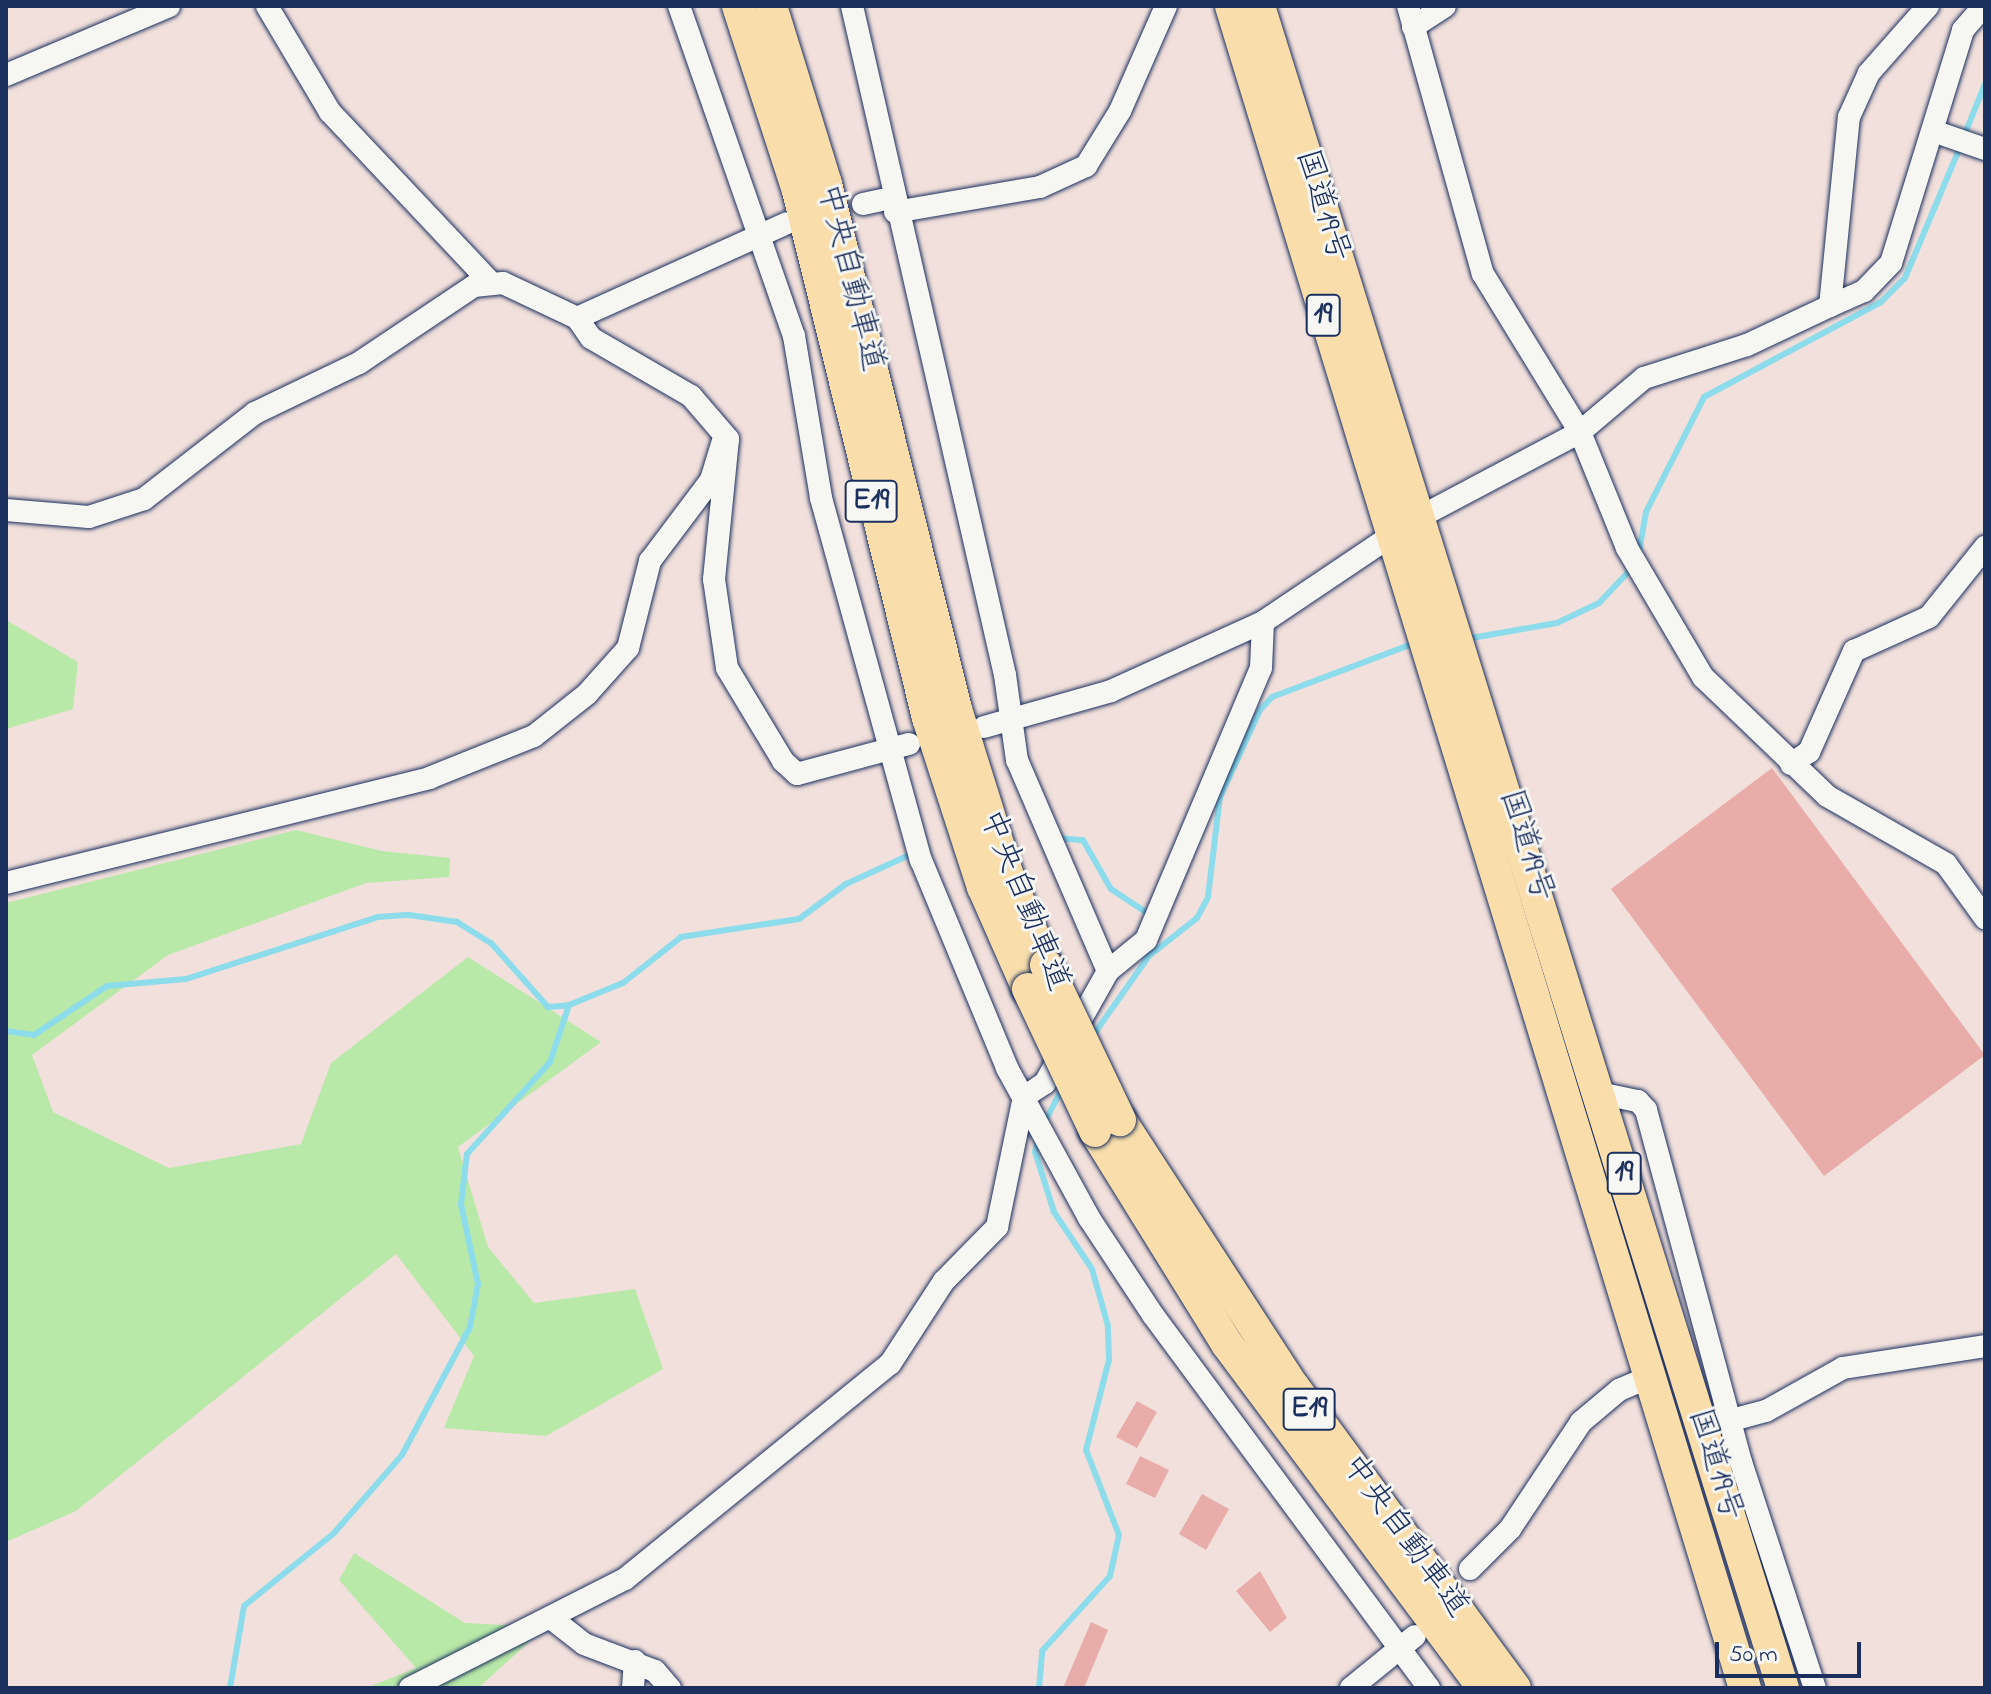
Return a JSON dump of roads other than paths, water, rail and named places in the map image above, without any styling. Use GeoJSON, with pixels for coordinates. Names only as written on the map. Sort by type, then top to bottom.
{"type":"FeatureCollection","features":[{"type":"Feature","properties":{"kind":"highway","name":"中央自動車道"},"geometry":{"type":"LineString","coordinates":[[738,6],[798,191],[928,718],[983,887],[1037,977],[1107,1125],[1227,1344],[1483,1688]]}},
{"type":"Feature","properties":{"kind":"highway","name":"中央自動車道"},"geometry":{"type":"LineString","coordinates":[[771,6],[826,184],[956,709],[1037,977]]}},
{"type":"Feature","properties":{"kind":"highway","name":"国道19号"},"geometry":{"type":"LineString","coordinates":[[1231,6],[1404,526],[1451,614],[1466,658],[1783,1688]]}},
{"type":"Feature","properties":{"kind":"highway","name":"国道19号"},"geometry":{"type":"LineString","coordinates":[[1259,6],[1404,526],[1417,624],[1429,668],[1654,1375],[1745,1688]]}},
{"type":"Feature","properties":{"kind":"highway","name":"中央自動車道"},"geometry":{"type":"LineString","coordinates":[[1107,1125],[1293,1386],[1515,1688]]}},
{"type":"Feature","properties":{"kind":"street"},"geometry":{"type":"LineString","coordinates":[[6,75],[169,6]]}},
{"type":"Feature","properties":{"kind":"street"},"geometry":{"type":"LineString","coordinates":[[267,6],[330,112],[489,281],[527,290],[577,318],[591,338],[691,396],[722,434],[731,469],[714,579],[727,668],[747,712],[797,774],[898,745]]}},
{"type":"Feature","properties":{"kind":"street"},"geometry":{"type":"LineString","coordinates":[[679,6],[794,336],[821,498],[898,745],[921,860],[1027,1104],[1054,1155],[1153,1315],[1409,1642],[1429,1688]]}},
{"type":"Feature","properties":{"kind":"street"},"geometry":{"type":"LineString","coordinates":[[852,6],[1017,760],[1108,971]]}},
{"type":"Feature","properties":{"kind":"street"},"geometry":{"type":"LineString","coordinates":[[863,204],[894,205],[1040,187],[1086,166],[1120,111],[1166,6]]}},
{"type":"Feature","properties":{"kind":"street"},"geometry":{"type":"LineString","coordinates":[[1445,6],[1411,16],[1483,274],[1580,432],[1627,548],[1657,592],[1703,677],[1827,796],[1977,881],[1985,918]]}},
{"type":"Feature","properties":{"kind":"street"},"geometry":{"type":"LineString","coordinates":[[1830,306],[1849,117],[1869,73],[1928,6]]}},
{"type":"Feature","properties":{"kind":"street"},"geometry":{"type":"LineString","coordinates":[[984,727],[1011,723],[1124,686],[1263,622],[1404,526],[1580,432],[1644,378],[1747,345],[1864,291],[1891,263],[1941,133],[1963,30],[1984,6]]}},
{"type":"Feature","properties":{"kind":"street"},"geometry":{"type":"LineString","coordinates":[[1941,133],[1983,148]]}},
{"type":"Feature","properties":{"kind":"street"},"geometry":{"type":"LineString","coordinates":[[577,318],[757,231],[787,223]]}},
{"type":"Feature","properties":{"kind":"street"},"geometry":{"type":"LineString","coordinates":[[6,510],[89,517],[144,499],[255,413],[359,363],[489,281]]}},
{"type":"Feature","properties":{"kind":"street"},"geometry":{"type":"LineString","coordinates":[[6,883],[429,778],[534,736],[587,694],[628,648],[650,561],[711,480],[722,434]]}},
{"type":"Feature","properties":{"kind":"street"},"geometry":{"type":"LineString","coordinates":[[1791,764],[1809,752],[1854,651],[1929,617],[1985,547]]}},
{"type":"Feature","properties":{"kind":"street"},"geometry":{"type":"LineString","coordinates":[[421,1686],[551,1618],[647,1563],[890,1364],[944,1281],[997,1227],[1027,1104],[1045,1083],[1108,971],[1146,940],[1261,668],[1263,622]]}},
{"type":"Feature","properties":{"kind":"street"},"geometry":{"type":"LineString","coordinates":[[1599,1093],[1638,1101],[1646,1110],[1732,1420],[1815,1688]]}},
{"type":"Feature","properties":{"kind":"street"},"geometry":{"type":"LineString","coordinates":[[1732,1420],[1766,1411],[1856,1364],[1985,1346]]}},
{"type":"Feature","properties":{"kind":"street"},"geometry":{"type":"LineString","coordinates":[[1470,1569],[1510,1529],[1581,1422],[1619,1390],[1654,1375]]}},
{"type":"Feature","properties":{"kind":"street"},"geometry":{"type":"LineString","coordinates":[[551,1618],[584,1644],[635,1661],[670,1688]]}},
{"type":"Feature","properties":{"kind":"street"},"geometry":{"type":"LineString","coordinates":[[1351,1688],[1409,1642]]}},
{"type":"Feature","properties":{"kind":"street"},"geometry":{"type":"LineString","coordinates":[[633,1688],[635,1661]]}},
{"type":"Feature","properties":{"kind":"waterway"},"geometry":{"type":"LineString","coordinates":[[1964,136],[1985,84]]}},
{"type":"Feature","properties":{"kind":"waterway"},"geometry":{"type":"LineString","coordinates":[[1638,557],[1646,512],[1704,397],[1881,302],[1905,278],[1960,147]]}},
{"type":"Feature","properties":{"kind":"waterway"},"geometry":{"type":"LineString","coordinates":[[1466,639],[1557,623],[1599,603],[1633,567]]}},
{"type":"Feature","properties":{"kind":"waterway"},"geometry":{"type":"LineString","coordinates":[[1092,1037],[1149,956],[1197,918],[1208,897],[1220,797],[1260,710],[1272,697],[1415,643]]}},
{"type":"Feature","properties":{"kind":"waterway"},"geometry":{"type":"LineString","coordinates":[[1058,838],[1083,840],[1111,889],[1150,915]]}},
{"type":"Feature","properties":{"kind":"waterway"},"geometry":{"type":"LineString","coordinates":[[6,1031],[34,1035],[107,986],[186,979],[378,917],[409,915],[457,922],[491,943],[548,1007],[569,1005],[623,983],[681,937],[799,919],[846,884],[909,855]]}},
{"type":"Feature","properties":{"kind":"waterway"},"geometry":{"type":"LineString","coordinates":[[230,1688],[244,1606],[334,1533],[402,1455],[470,1327],[478,1284],[461,1204],[467,1154],[550,1062],[569,1005]]}},
{"type":"Feature","properties":{"kind":"waterway"},"geometry":{"type":"LineString","coordinates":[[1044,1124],[1062,1088]]}},
{"type":"Feature","properties":{"kind":"waterway"},"geometry":{"type":"LineString","coordinates":[[1039,1139],[1035,1152],[1054,1212],[1092,1269],[1108,1326],[1109,1360],[1086,1450],[1119,1535],[1110,1576],[1042,1651],[1039,1688]]}}]}
